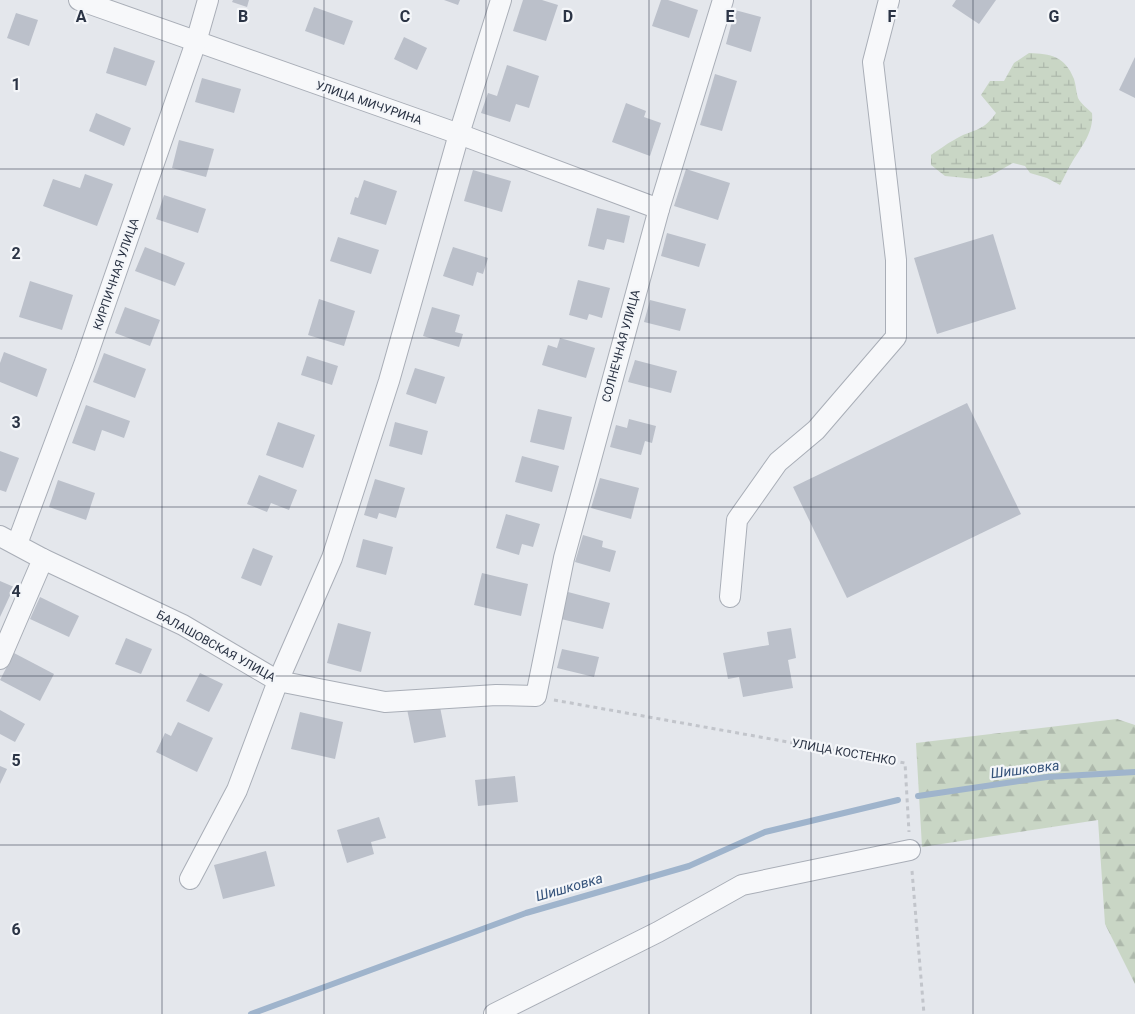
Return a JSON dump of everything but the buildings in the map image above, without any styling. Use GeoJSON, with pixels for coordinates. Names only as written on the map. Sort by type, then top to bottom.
{"type":"FeatureCollection","features":[{"type":"Feature","properties":{"kind":"street","name":"УЛИЦА МИЧУРИНА"},"geometry":{"type":"LineString","coordinates":[[79,0],[459,134],[659,208]]}},
{"type":"Feature","properties":{"kind":"street","name":"КИРПИЧНАЯ УЛИЦА"},"geometry":{"type":"LineString","coordinates":[[8,540],[86,362],[196,42],[208,0]]}},
{"type":"Feature","properties":{"kind":"street"},"geometry":{"type":"LineString","coordinates":[[190,879],[238,790],[278,681],[332,558],[389,381],[459,134],[501,0]]}},
{"type":"Feature","properties":{"kind":"street","name":"СОЛНЕЧНАЯ УЛИЦА"},"geometry":{"type":"LineString","coordinates":[[536,696],[564,558],[659,208],[723,0]]}},
{"type":"Feature","properties":{"kind":"street"},"geometry":{"type":"LineString","coordinates":[[730,597],[737,520],[778,462],[816,430],[896,337],[896,260],[873,62],[889,0]]}},
{"type":"Feature","properties":{"kind":"street","name":"БАЛАШОВСКАЯ УЛИЦА"},"geometry":{"type":"LineString","coordinates":[[8,540],[43,559],[182,625],[278,681],[385,702],[496,695],[536,696]]}},
{"type":"Feature","properties":{"kind":"street"},"geometry":{"type":"LineString","coordinates":[[0,659],[43,559]]}},
{"type":"Feature","properties":{"kind":"street"},"geometry":{"type":"LineString","coordinates":[[494,1014],[658,932],[742,885],[910,850]]}},
{"type":"Feature","properties":{"kind":"path","name":"УЛИЦА КОСТЕНКО"},"geometry":{"type":"LineString","coordinates":[[536,696],[905,763],[910,850],[924,1014]]}},
{"type":"Feature","properties":{"kind":"green space"},"geometry":{"type":"Polygon","coordinates":[[[1029,53],[1044,54],[1062,61],[1074,79],[1078,98],[1092,113],[1089,133],[1060,185],[1047,178],[1030,173],[1025,166],[1013,163],[990,176],[976,179],[945,176],[931,165],[931,155],[948,143],[981,128],[991,120],[996,113],[981,95],[990,81],[1004,81],[1014,63],[1029,53]]]}},
{"type":"Feature","properties":{"kind":"green space"},"geometry":{"type":"Polygon","coordinates":[[[1117,719],[1135,725],[1135,984],[1105,924],[1098,820],[922,847],[916,743],[1117,719]]]}},
{"type":"Feature","properties":{"kind":"waterway","name":"Шишковка"},"geometry":{"type":"LineString","coordinates":[[918,796],[1047,777],[1135,772]]}},
{"type":"Feature","properties":{"kind":"waterway","name":"Шишковка"},"geometry":{"type":"LineString","coordinates":[[251,1014],[526,913],[689,866],[765,832],[898,800]]}}]}
